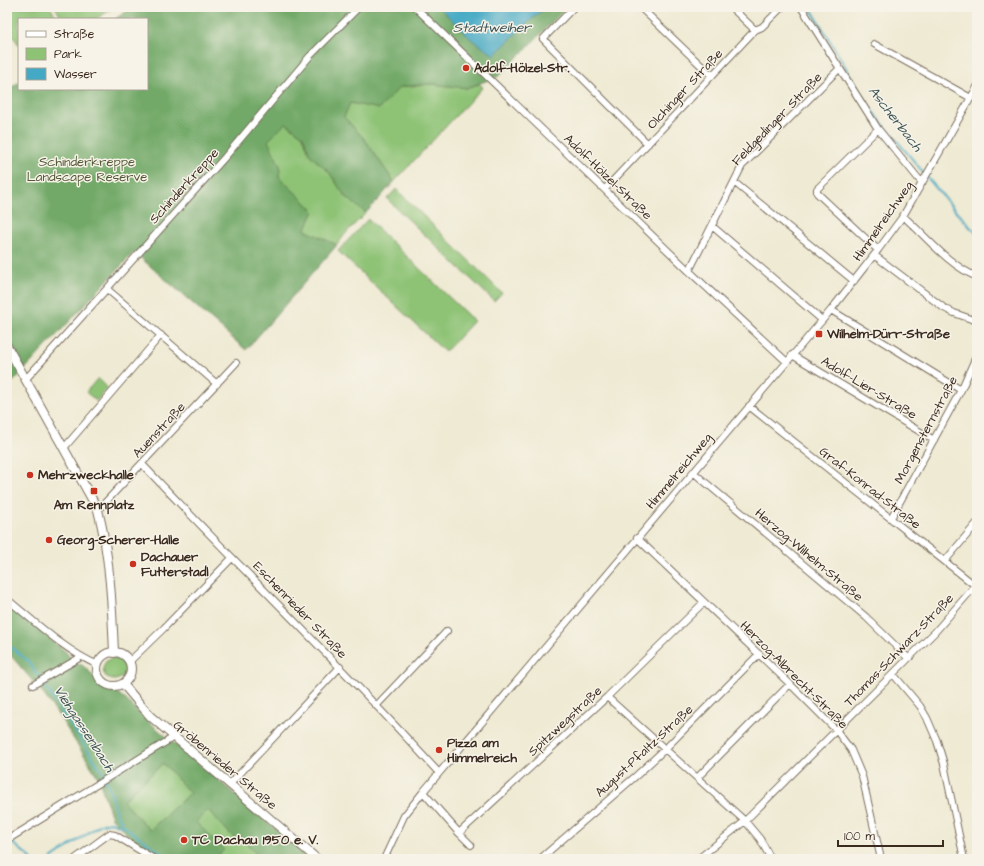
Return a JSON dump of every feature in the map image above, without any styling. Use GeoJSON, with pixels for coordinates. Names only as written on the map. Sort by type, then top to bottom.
{"type":"FeatureCollection","features":[{"type":"Feature","properties":{"kind":"street","name":"Schinderkreppe"},"geometry":{"type":"LineString","coordinates":[[25,380],[225,157],[310,56],[359,7]]}},
{"type":"Feature","properties":{"kind":"street","name":"Adolf-Hölzel-Straße"},"geometry":{"type":"LineString","coordinates":[[415,7],[689,271],[787,362]]}},
{"type":"Feature","properties":{"kind":"street"},"geometry":{"type":"LineString","coordinates":[[574,7],[543,39],[648,144]]}},
{"type":"Feature","properties":{"kind":"street"},"geometry":{"type":"LineString","coordinates":[[640,7],[712,76]]}},
{"type":"Feature","properties":{"kind":"street"},"geometry":{"type":"LineString","coordinates":[[731,7],[755,30]]}},
{"type":"Feature","properties":{"kind":"street","name":"Olchinger Straße"},"geometry":{"type":"LineString","coordinates":[[605,189],[755,30],[762,27],[782,7]]}},
{"type":"Feature","properties":{"kind":"street"},"geometry":{"type":"LineString","coordinates":[[801,7],[878,129],[924,181]]}},
{"type":"Feature","properties":{"kind":"street"},"geometry":{"type":"LineString","coordinates":[[874,44],[971,98]]}},
{"type":"Feature","properties":{"kind":"street","name":"Feldgedinger Straße"},"geometry":{"type":"LineString","coordinates":[[689,271],[742,166],[839,69]]}},
{"type":"Feature","properties":{"kind":"street","name":"Himmelreichweg"},"geometry":{"type":"LineString","coordinates":[[384,859],[404,816],[423,792],[831,310],[876,253],[903,216],[977,87]]}},
{"type":"Feature","properties":{"kind":"street"},"geometry":{"type":"LineString","coordinates":[[878,129],[817,189],[818,193],[876,253],[944,308],[977,321]]}},
{"type":"Feature","properties":{"kind":"street"},"geometry":{"type":"LineString","coordinates":[[734,182],[854,281]]}},
{"type":"Feature","properties":{"kind":"street"},"geometry":{"type":"LineString","coordinates":[[903,216],[951,262],[965,272],[977,277]]}},
{"type":"Feature","properties":{"kind":"street"},"geometry":{"type":"LineString","coordinates":[[712,226],[822,320]]}},
{"type":"Feature","properties":{"kind":"street"},"geometry":{"type":"LineString","coordinates":[[107,289],[217,384]]}},
{"type":"Feature","properties":{"kind":"street"},"geometry":{"type":"LineString","coordinates":[[831,310],[961,390]]}},
{"type":"Feature","properties":{"kind":"street"},"geometry":{"type":"LineString","coordinates":[[64,448],[161,335]]}},
{"type":"Feature","properties":{"kind":"street"},"geometry":{"type":"LineString","coordinates":[[7,346],[98,510],[103,529],[107,556],[114,653]]}},
{"type":"Feature","properties":{"kind":"street","name":"Morgensternstraße"},"geometry":{"type":"LineString","coordinates":[[891,518],[961,390],[976,360],[977,351]]}},
{"type":"Feature","properties":{"kind":"street","name":"Adolf-Lier-Straße"},"geometry":{"type":"LineString","coordinates":[[792,355],[934,440]]}},
{"type":"Feature","properties":{"kind":"street","name":"Auenstraße"},"geometry":{"type":"LineString","coordinates":[[98,510],[236,363]]}},
{"type":"Feature","properties":{"kind":"street","name":"Graf-Konrad-Straße"},"geometry":{"type":"LineString","coordinates":[[749,406],[976,586]]}},
{"type":"Feature","properties":{"kind":"street","name":"Eschenrieder Straße"},"geometry":{"type":"LineString","coordinates":[[142,464],[232,558],[340,667],[439,773]]}},
{"type":"Feature","properties":{"kind":"street","name":"Herzog-Wilhelm-Straße"},"geometry":{"type":"LineString","coordinates":[[693,472],[836,591],[866,617],[908,658]]}},
{"type":"Feature","properties":{"kind":"street"},"geometry":{"type":"LineString","coordinates":[[945,561],[977,523]]}},
{"type":"Feature","properties":{"kind":"street","name":"Herzog-Albrecht-Straße"},"geometry":{"type":"LineString","coordinates":[[637,538],[759,654],[836,730],[851,750],[862,776],[881,859]]}},
{"type":"Feature","properties":{"kind":"street"},"geometry":{"type":"LineString","coordinates":[[129,662],[232,558]]}},
{"type":"Feature","properties":{"kind":"street","name":"Thomas-Schwarz-Straße"},"geometry":{"type":"LineString","coordinates":[[698,859],[745,821],[935,632],[976,586]]}},
{"type":"Feature","properties":{"kind":"street"},"geometry":{"type":"LineString","coordinates":[[7,598],[44,630],[81,657],[98,665]]}},
{"type":"Feature","properties":{"kind":"street","name":"Spitzwegstraße"},"geometry":{"type":"LineString","coordinates":[[459,833],[607,697],[704,602]]}},
{"type":"Feature","properties":{"kind":"street"},"geometry":{"type":"LineString","coordinates":[[376,705],[447,631]]}},
{"type":"Feature","properties":{"kind":"street"},"geometry":{"type":"LineString","coordinates":[[114,653],[122,655],[129,662],[131,668],[130,673],[123,684],[115,686],[104,683],[97,674],[98,665],[102,658],[107,654],[114,653]]}},
{"type":"Feature","properties":{"kind":"street","name":"August-Pfaltz-Straße"},"geometry":{"type":"LineString","coordinates":[[540,859],[666,748],[759,654]]}},
{"type":"Feature","properties":{"kind":"street"},"geometry":{"type":"LineString","coordinates":[[33,685],[81,657]]}},
{"type":"Feature","properties":{"kind":"street"},"geometry":{"type":"LineString","coordinates":[[230,784],[340,667]]}},
{"type":"Feature","properties":{"kind":"street"},"geometry":{"type":"LineString","coordinates":[[893,674],[920,706],[927,718],[937,742],[944,764],[964,859]]}},
{"type":"Feature","properties":{"kind":"street","name":"Gröbenrieder Straße"},"geometry":{"type":"LineString","coordinates":[[123,684],[150,716],[317,859]]}},
{"type":"Feature","properties":{"kind":"street"},"geometry":{"type":"LineString","coordinates":[[697,778],[790,684]]}},
{"type":"Feature","properties":{"kind":"street"},"geometry":{"type":"LineString","coordinates":[[607,697],[666,748],[745,821],[760,839],[771,859]]}},
{"type":"Feature","properties":{"kind":"street"},"geometry":{"type":"LineString","coordinates":[[9,838],[111,777],[174,737]]}},
{"type":"Feature","properties":{"kind":"street"},"geometry":{"type":"LineString","coordinates":[[423,792],[471,845]]}},
{"type":"Feature","properties":{"kind":"street"},"geometry":{"type":"LineString","coordinates":[[75,859],[109,834],[114,834],[154,859]]}},
{"type":"Feature","properties":{"kind":"green space"},"geometry":{"type":"Polygon","coordinates":[[[7,7],[50,7],[57,18],[18,18],[18,44],[7,28],[7,7]]]}},
{"type":"Feature","properties":{"kind":"green space"},"geometry":{"type":"Polygon","coordinates":[[[55,7],[115,7],[98,18],[61,18],[55,7]]]}},
{"type":"Feature","properties":{"kind":"green space","name":"Schinderkreppe Landscape Reserve"},"geometry":{"type":"Polygon","coordinates":[[[133,7],[439,7],[471,39],[524,26],[546,7],[567,7],[499,76],[467,88],[431,84],[400,87],[379,109],[350,103],[344,117],[366,141],[394,182],[366,213],[345,196],[329,172],[310,155],[303,136],[286,123],[268,141],[280,166],[279,177],[314,211],[305,230],[337,245],[246,350],[134,252],[12,383],[7,375],[7,90],[18,83],[18,90],[148,90],[148,18],[116,18],[133,7]]]}},
{"type":"Feature","properties":{"kind":"green space"},"geometry":{"type":"Polygon","coordinates":[[[431,84],[467,88],[479,84],[483,87],[394,182],[366,141],[344,117],[350,103],[379,108],[400,87],[431,84]]]}},
{"type":"Feature","properties":{"kind":"green space"},"geometry":{"type":"Polygon","coordinates":[[[286,123],[303,136],[310,155],[329,172],[345,196],[366,213],[346,233],[337,245],[305,230],[314,211],[279,177],[280,166],[267,141],[286,123]]]}},
{"type":"Feature","properties":{"kind":"green space"},"geometry":{"type":"Polygon","coordinates":[[[396,189],[502,293],[494,301],[387,199],[396,189]]]}},
{"type":"Feature","properties":{"kind":"green space"},"geometry":{"type":"Polygon","coordinates":[[[368,219],[474,321],[445,352],[338,251],[368,219]]]}},
{"type":"Feature","properties":{"kind":"green space"},"geometry":{"type":"Polygon","coordinates":[[[98,378],[108,388],[96,401],[86,392],[98,378]]]}},
{"type":"Feature","properties":{"kind":"green space"},"geometry":{"type":"Polygon","coordinates":[[[7,604],[66,652],[74,663],[82,665],[91,673],[97,683],[107,691],[116,692],[125,699],[149,722],[310,859],[261,859],[239,836],[235,839],[208,810],[196,822],[224,850],[215,859],[163,859],[129,836],[112,818],[98,777],[61,719],[42,692],[7,653],[7,604]],[[163,763],[123,801],[150,830],[190,793],[163,763]]]}},
{"type":"Feature","properties":{"kind":"green space"},"geometry":{"type":"Polygon","coordinates":[[[110,658],[118,658],[125,665],[125,673],[118,680],[110,680],[103,673],[103,665],[110,658]]]}},
{"type":"Feature","properties":{"kind":"green space"},"geometry":{"type":"Polygon","coordinates":[[[163,763],[190,793],[150,830],[123,801],[163,763]]]}},
{"type":"Feature","properties":{"kind":"green space"},"geometry":{"type":"Polygon","coordinates":[[[208,810],[235,839],[239,836],[261,859],[215,859],[223,850],[196,822],[208,810]]]}},
{"type":"Feature","properties":{"kind":"water","name":"Stadtweiher"},"geometry":{"type":"Polygon","coordinates":[[[439,7],[546,7],[494,55],[471,39],[439,7]]]}},
{"type":"Feature","properties":{"kind":"waterway","name":"Ascherbach"},"geometry":{"type":"LineString","coordinates":[[810,7],[869,107],[947,201],[977,233]]}},
{"type":"Feature","properties":{"kind":"waterway","name":"Viehgassenbach"},"geometry":{"type":"LineString","coordinates":[[7,644],[28,661],[103,773],[110,790],[117,815],[125,827],[170,859]]}},
{"type":"Feature","properties":{"kind":"waterway"},"geometry":{"type":"LineString","coordinates":[[51,859],[101,824],[111,822],[124,827]]}},
{"type":"Feature","properties":{"kind":"waterway"},"geometry":{"type":"LineString","coordinates":[[9,840],[32,859]]}},
{"type":"Feature","properties":{"kind":"place","name":"Adolf-Hölzel-Str."},"geometry":{"type":"Point","coordinates":[466,68]}},
{"type":"Feature","properties":{"kind":"place","name":"Wilhelm-Dürr-Straße"},"geometry":{"type":"Point","coordinates":[819,334]}},
{"type":"Feature","properties":{"kind":"place","name":"Mehrzweckhalle"},"geometry":{"type":"Point","coordinates":[30,475]}},
{"type":"Feature","properties":{"kind":"place","name":"Am Rennplatz"},"geometry":{"type":"Point","coordinates":[94,491]}},
{"type":"Feature","properties":{"kind":"place","name":"Georg-Scherer-Halle"},"geometry":{"type":"Point","coordinates":[49,540]}},
{"type":"Feature","properties":{"kind":"place","name":"Dachauer Futterstadl"},"geometry":{"type":"Point","coordinates":[133,564]}},
{"type":"Feature","properties":{"kind":"place","name":"Pizza am Himmelreich"},"geometry":{"type":"Point","coordinates":[439,750]}},
{"type":"Feature","properties":{"kind":"place","name":"TC Dachau 1950 e. V."},"geometry":{"type":"Point","coordinates":[184,840]}}]}
